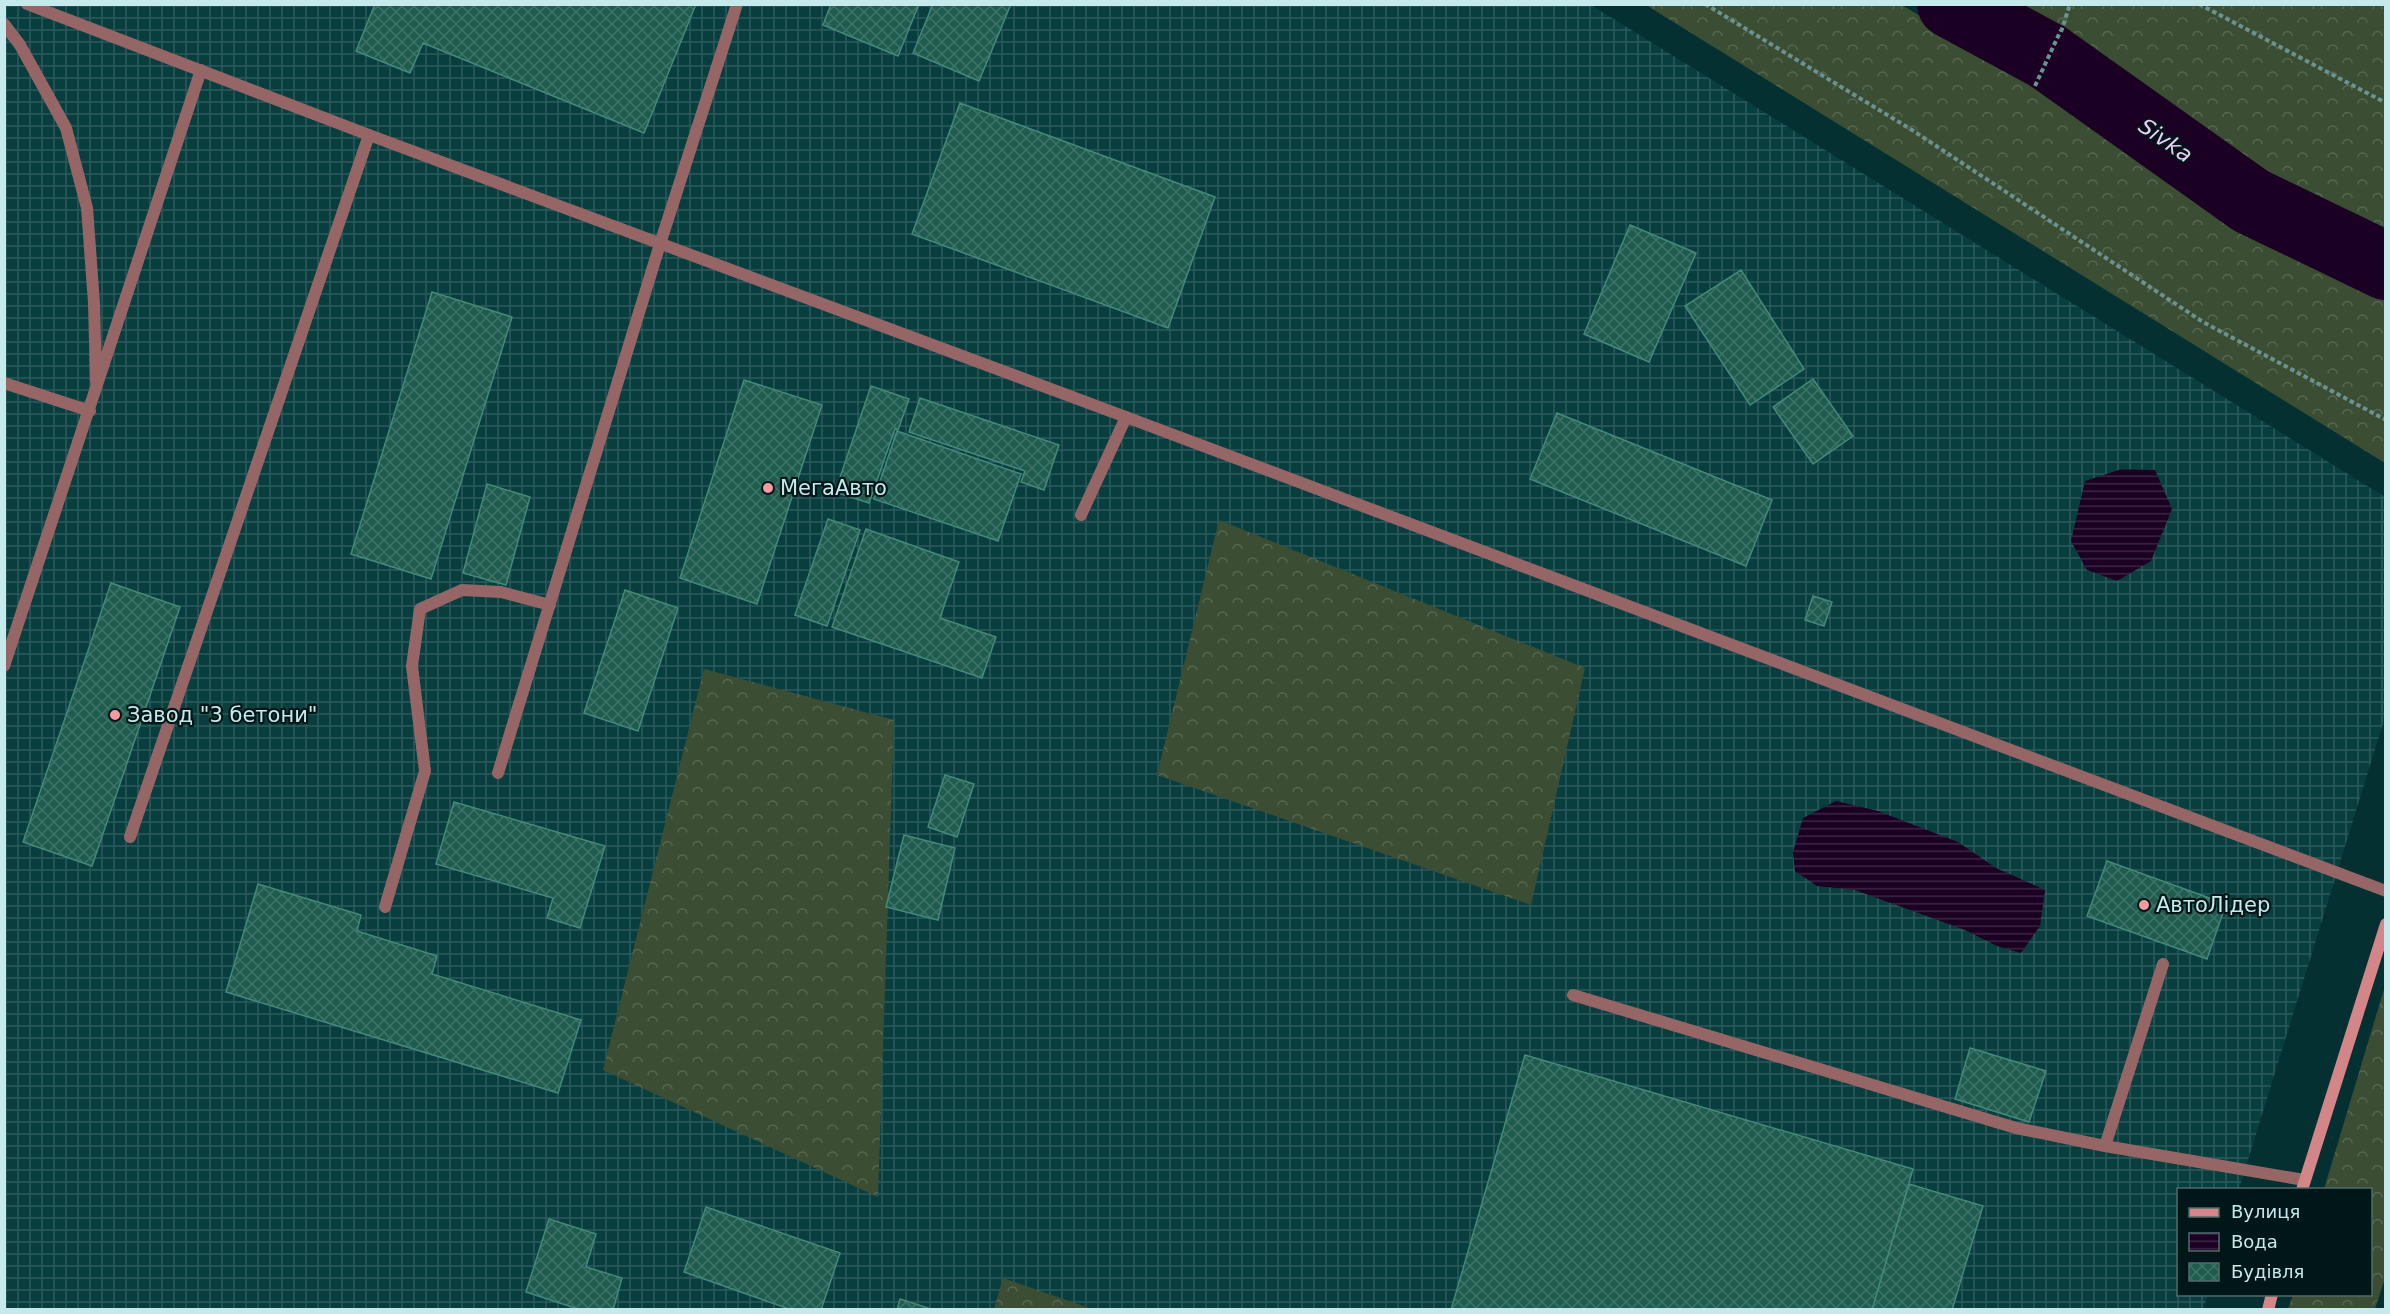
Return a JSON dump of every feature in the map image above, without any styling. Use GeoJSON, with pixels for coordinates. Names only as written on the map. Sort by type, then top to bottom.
{"type":"FeatureCollection","features":[{"type":"Feature","properties":{"kind":"street"},"geometry":{"type":"LineString","coordinates":[[27,4],[369,135],[2385,891]]}},
{"type":"Feature","properties":{"kind":"street"},"geometry":{"type":"LineString","coordinates":[[498,773],[660,244],[737,4]]}},
{"type":"Feature","properties":{"kind":"street"},"geometry":{"type":"LineString","coordinates":[[4,24],[20,45],[66,128],[87,208],[94,303],[96,391]]}},
{"type":"Feature","properties":{"kind":"street"},"geometry":{"type":"LineString","coordinates":[[4,666],[201,70]]}},
{"type":"Feature","properties":{"kind":"street"},"geometry":{"type":"LineString","coordinates":[[130,837],[369,135]]}},
{"type":"Feature","properties":{"kind":"street"},"geometry":{"type":"LineString","coordinates":[[4,383],[90,411]]}},
{"type":"Feature","properties":{"kind":"street"},"geometry":{"type":"LineString","coordinates":[[1081,515],[1126,417]]}},
{"type":"Feature","properties":{"kind":"street"},"geometry":{"type":"LineString","coordinates":[[385,907],[425,771],[412,666],[420,609],[462,590],[501,592],[550,605]]}},
{"type":"Feature","properties":{"kind":"street"},"geometry":{"type":"LineString","coordinates":[[1573,995],[2016,1128],[2303,1185],[2385,924]]}},
{"type":"Feature","properties":{"kind":"street"},"geometry":{"type":"LineString","coordinates":[[2105,1146],[2163,964]]}},
{"type":"Feature","properties":{"kind":"path"},"geometry":{"type":"LineString","coordinates":[[1705,4],[1912,130],[2203,322],[2385,420]]}},
{"type":"Feature","properties":{"kind":"path"},"geometry":{"type":"LineString","coordinates":[[2035,86],[2060,33],[2070,4]]}},
{"type":"Feature","properties":{"kind":"path"},"geometry":{"type":"LineString","coordinates":[[2199,4],[2385,103]]}},
{"type":"Feature","properties":{"kind":"shaded area"},"geometry":{"type":"Polygon","coordinates":[[[4,5],[1591,5],[2385,497],[2385,717],[2239,1188],[2177,1188],[2177,1296],[2208,1296],[2203,1309],[5,1309],[4,5]]]}},
{"type":"Feature","properties":{"kind":"green space"},"geometry":{"type":"Polygon","coordinates":[[[1646,5],[1902,5],[2385,299],[2385,463],[1646,5]]]}},
{"type":"Feature","properties":{"kind":"green space"},"geometry":{"type":"Polygon","coordinates":[[[2018,5],[2385,5],[2385,256],[2060,33],[2018,5]]]}},
{"type":"Feature","properties":{"kind":"green space"},"geometry":{"type":"Polygon","coordinates":[[[1219,520],[1585,668],[1531,905],[1157,775],[1219,520]]]}},
{"type":"Feature","properties":{"kind":"green space"},"geometry":{"type":"Polygon","coordinates":[[[704,669],[894,720],[878,1197],[603,1070],[704,669]]]}},
{"type":"Feature","properties":{"kind":"green space"},"geometry":{"type":"Polygon","coordinates":[[[2385,986],[2386,1275],[2375,1309],[2288,1309],[2293,1296],[2372,1296],[2372,1188],[2324,1188],[2385,986]]]}},
{"type":"Feature","properties":{"kind":"green space"},"geometry":{"type":"Polygon","coordinates":[[[1003,1278],[1092,1309],[994,1309],[1003,1278]]]}},
{"type":"Feature","properties":{"kind":"water"},"geometry":{"type":"Polygon","coordinates":[[[2122,469],[2155,470],[2172,509],[2151,561],[2117,581],[2087,570],[2071,541],[2085,481],[2122,469]]]}},
{"type":"Feature","properties":{"kind":"water"},"geometry":{"type":"Polygon","coordinates":[[[1836,801],[1878,811],[1958,842],[1996,868],[2045,890],[2040,926],[2021,953],[1997,946],[1965,930],[1855,890],[1817,886],[1795,871],[1793,852],[1803,818],[1836,801]]]}},
{"type":"Feature","properties":{"kind":"building"},"geometry":{"type":"Polygon","coordinates":[[[375,4],[696,4],[644,133],[423,43],[410,73],[356,51],[375,4]]]}},
{"type":"Feature","properties":{"kind":"building"},"geometry":{"type":"Polygon","coordinates":[[[831,4],[919,4],[898,56],[823,25],[831,4]]]}},
{"type":"Feature","properties":{"kind":"building"},"geometry":{"type":"Polygon","coordinates":[[[933,4],[1011,4],[979,81],[913,53],[933,4]]]}},
{"type":"Feature","properties":{"kind":"building"},"geometry":{"type":"Polygon","coordinates":[[[960,103],[1215,197],[1168,328],[912,234],[960,103]]]}},
{"type":"Feature","properties":{"kind":"building"},"geometry":{"type":"Polygon","coordinates":[[[1630,225],[1696,253],[1649,362],[1584,334],[1630,225]]]}},
{"type":"Feature","properties":{"kind":"building"},"geometry":{"type":"Polygon","coordinates":[[[1741,270],[1804,369],[1750,405],[1685,306],[1741,270]]]}},
{"type":"Feature","properties":{"kind":"building"},"geometry":{"type":"Polygon","coordinates":[[[432,292],[512,317],[431,579],[351,554],[432,292]]]}},
{"type":"Feature","properties":{"kind":"building"},"geometry":{"type":"Polygon","coordinates":[[[1813,379],[1853,436],[1813,464],[1773,407],[1813,379]]]}},
{"type":"Feature","properties":{"kind":"building"},"geometry":{"type":"Polygon","coordinates":[[[744,380],[822,405],[757,604],[680,578],[744,380]]]}},
{"type":"Feature","properties":{"kind":"building"},"geometry":{"type":"Polygon","coordinates":[[[871,386],[909,399],[898,430],[895,429],[869,503],[835,492],[871,386]]]}},
{"type":"Feature","properties":{"kind":"building"},"geometry":{"type":"Polygon","coordinates":[[[920,398],[1059,445],[1044,490],[1021,482],[1025,471],[909,432],[920,398]]]}},
{"type":"Feature","properties":{"kind":"building"},"geometry":{"type":"Polygon","coordinates":[[[1557,413],[1772,500],[1746,566],[1530,479],[1557,413]]]}},
{"type":"Feature","properties":{"kind":"building"},"geometry":{"type":"Polygon","coordinates":[[[897,431],[1021,474],[998,541],[874,499],[897,431]]]}},
{"type":"Feature","properties":{"kind":"building"},"geometry":{"type":"Polygon","coordinates":[[[487,484],[530,497],[506,585],[463,573],[487,484]]]}},
{"type":"Feature","properties":{"kind":"building"},"geometry":{"type":"Polygon","coordinates":[[[828,519],[860,530],[827,626],[795,615],[828,519]]]}},
{"type":"Feature","properties":{"kind":"building"},"geometry":{"type":"Polygon","coordinates":[[[866,529],[959,562],[940,618],[996,637],[982,678],[832,627],[866,529]]]}},
{"type":"Feature","properties":{"kind":"building"},"geometry":{"type":"Polygon","coordinates":[[[111,583],[180,607],[92,866],[23,842],[111,583]]]}},
{"type":"Feature","properties":{"kind":"building"},"geometry":{"type":"Polygon","coordinates":[[[625,590],[678,608],[638,731],[584,713],[625,590]]]}},
{"type":"Feature","properties":{"kind":"building"},"geometry":{"type":"Polygon","coordinates":[[[1813,596],[1832,602],[1824,626],[1805,620],[1813,596]]]}},
{"type":"Feature","properties":{"kind":"building"},"geometry":{"type":"Polygon","coordinates":[[[945,775],[974,784],[957,837],[928,827],[945,775]]]}},
{"type":"Feature","properties":{"kind":"building"},"geometry":{"type":"Polygon","coordinates":[[[454,802],[605,846],[580,928],[547,918],[553,898],[436,864],[454,802]]]}},
{"type":"Feature","properties":{"kind":"building"},"geometry":{"type":"Polygon","coordinates":[[[904,835],[955,848],[938,920],[886,907],[904,835]]]}},
{"type":"Feature","properties":{"kind":"building"},"geometry":{"type":"Polygon","coordinates":[[[2107,861],[2226,904],[2207,959],[2087,916],[2107,861]]]}},
{"type":"Feature","properties":{"kind":"building"},"geometry":{"type":"Polygon","coordinates":[[[258,884],[361,915],[357,931],[437,956],[432,974],[581,1020],[558,1093],[226,992],[258,884]]]}},
{"type":"Feature","properties":{"kind":"building"},"geometry":{"type":"Polygon","coordinates":[[[1970,1048],[2046,1071],[2029,1122],[1955,1099],[1970,1048]]]}},
{"type":"Feature","properties":{"kind":"building"},"geometry":{"type":"Polygon","coordinates":[[[1525,1055],[1913,1169],[1872,1310],[1451,1310],[1525,1055]]]}},
{"type":"Feature","properties":{"kind":"building"},"geometry":{"type":"Polygon","coordinates":[[[1909,1184],[1983,1206],[1952,1310],[1872,1310],[1909,1184]]]}},
{"type":"Feature","properties":{"kind":"building"},"geometry":{"type":"Polygon","coordinates":[[[706,1207],[840,1253],[821,1310],[792,1310],[684,1272],[706,1207]]]}},
{"type":"Feature","properties":{"kind":"building"},"geometry":{"type":"Polygon","coordinates":[[[549,1219],[596,1234],[586,1267],[622,1278],[613,1310],[581,1310],[526,1292],[549,1219]]]}},
{"type":"Feature","properties":{"kind":"building"},"geometry":{"type":"Polygon","coordinates":[[[900,1299],[934,1310],[897,1310],[900,1299]]]}},
{"type":"Feature","properties":{"kind":"waterway","name":"Sivka"},"geometry":{"type":"LineString","coordinates":[[1951,4],[2047,56],[2251,201],[2386,266]]}},
{"type":"Feature","properties":{"kind":"place","name":"МегаАвто"},"geometry":{"type":"Point","coordinates":[768,488]}},
{"type":"Feature","properties":{"kind":"place","name":"Завод \"3 бетони\""},"geometry":{"type":"Point","coordinates":[115,715]}},
{"type":"Feature","properties":{"kind":"place","name":"АвтоЛідер"},"geometry":{"type":"Point","coordinates":[2144,905]}}]}
